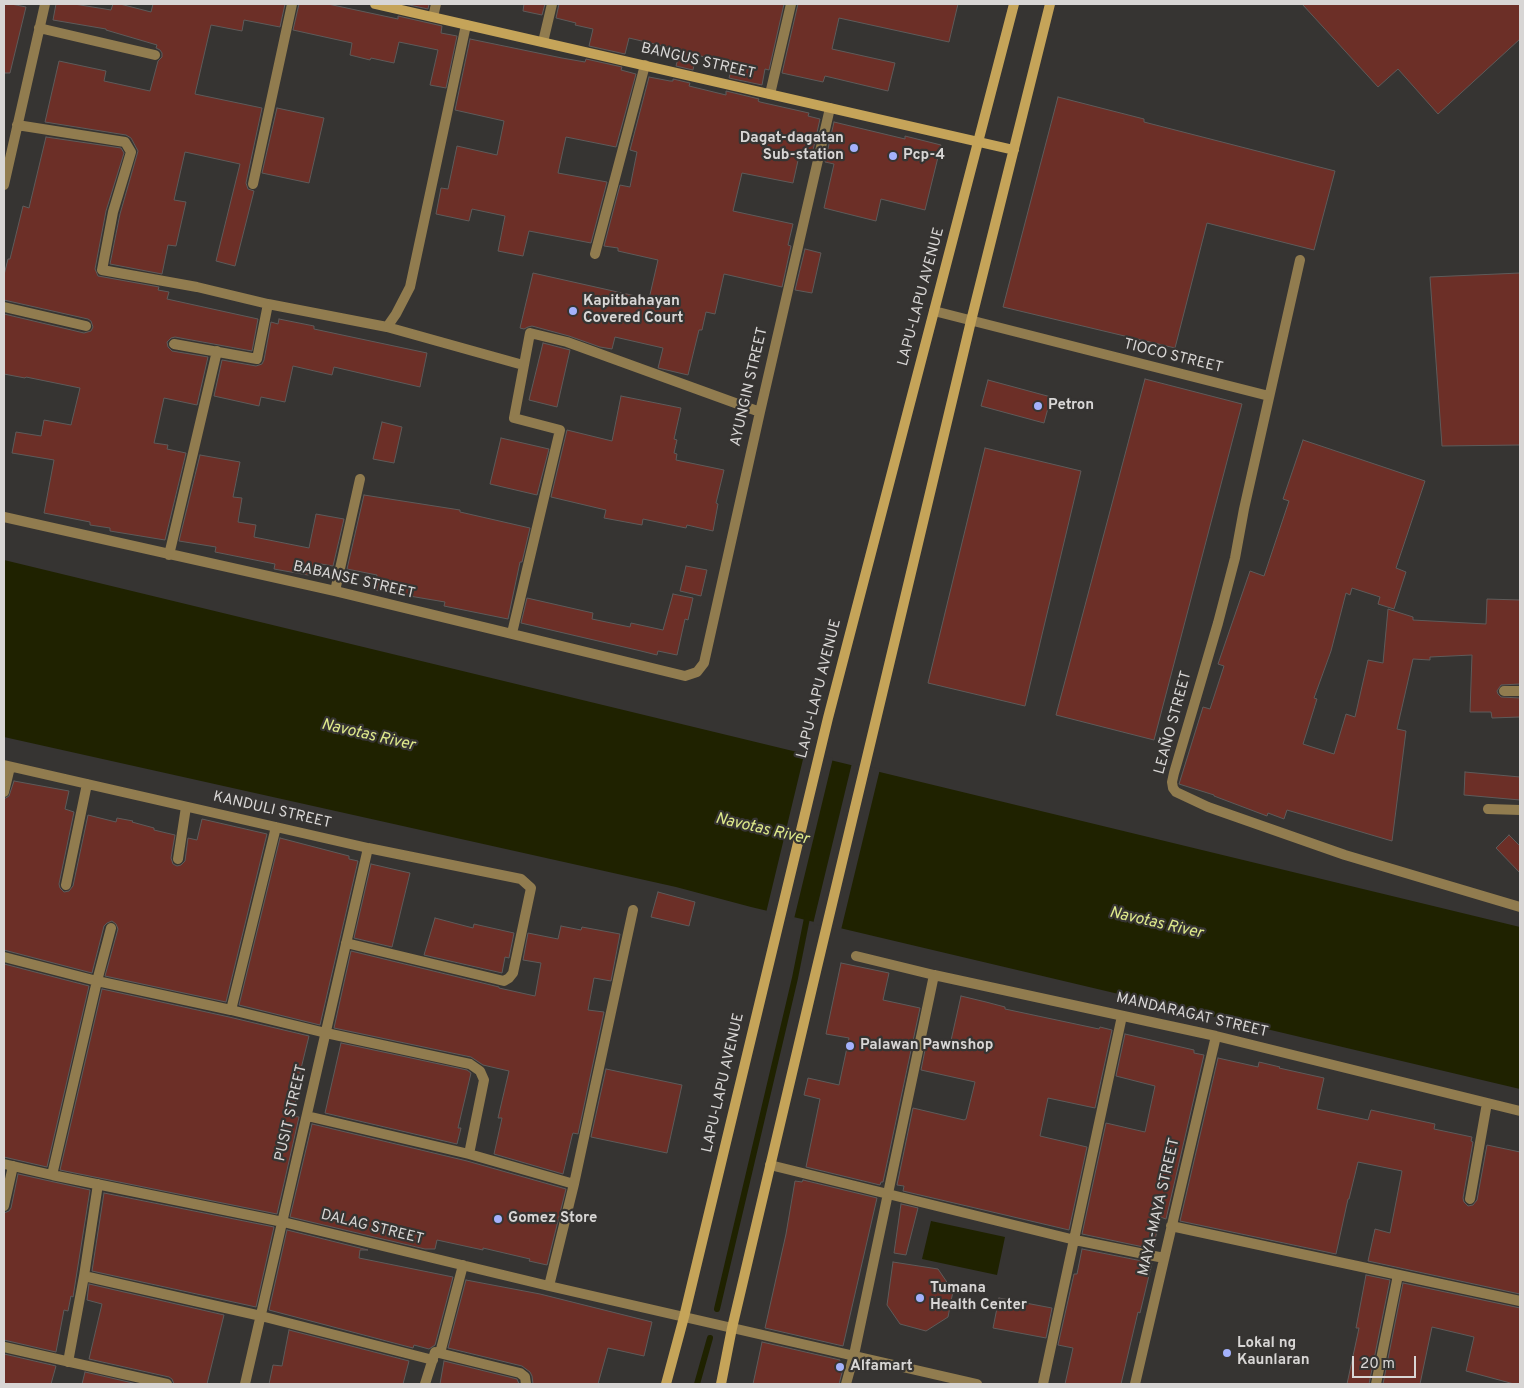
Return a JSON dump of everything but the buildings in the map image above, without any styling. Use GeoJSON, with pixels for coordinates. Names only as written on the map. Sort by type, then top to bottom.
{"type":"FeatureCollection","features":[{"type":"Feature","properties":{"kind":"main road","name":"BANGUS STREET"},"geometry":{"type":"LineString","coordinates":[[375,4],[1014,150]]}},
{"type":"Feature","properties":{"kind":"main road","name":"LAPU-LAPU AVENUE"},"geometry":{"type":"LineString","coordinates":[[666,1384],[684,1317],[826,727],[1014,4]]}},
{"type":"Feature","properties":{"kind":"main road"},"geometry":{"type":"LineString","coordinates":[[721,1384],[732,1328],[770,1166],[971,321],[1050,4]]}},
{"type":"Feature","properties":{"kind":"street"},"geometry":{"type":"LineString","coordinates":[[4,185],[45,4]]}},
{"type":"Feature","properties":{"kind":"street"},"geometry":{"type":"LineString","coordinates":[[253,184],[292,4]]}},
{"type":"Feature","properties":{"kind":"street"},"geometry":{"type":"LineString","coordinates":[[433,17],[436,4]]}},
{"type":"Feature","properties":{"kind":"street"},"geometry":{"type":"LineString","coordinates":[[543,42],[552,4]]}},
{"type":"Feature","properties":{"kind":"street"},"geometry":{"type":"LineString","coordinates":[[770,94],[791,4]]}},
{"type":"Feature","properties":{"kind":"street"},"geometry":{"type":"LineString","coordinates":[[387,327],[410,287],[466,24]]}},
{"type":"Feature","properties":{"kind":"street"},"geometry":{"type":"LineString","coordinates":[[39,28],[155,56]]}},
{"type":"Feature","properties":{"kind":"street"},"geometry":{"type":"LineString","coordinates":[[595,254],[645,65]]}},
{"type":"Feature","properties":{"kind":"street","name":"AYUNGIN STREET"},"geometry":{"type":"LineString","coordinates":[[697,672],[704,663],[830,108]]}},
{"type":"Feature","properties":{"kind":"street"},"geometry":{"type":"LineString","coordinates":[[17,124],[125,142],[130,152],[113,212],[102,270],[197,287],[268,304],[387,327],[523,365]]}},
{"type":"Feature","properties":{"kind":"street"},"geometry":{"type":"LineString","coordinates":[[1269,396],[1300,260]]}},
{"type":"Feature","properties":{"kind":"street"},"geometry":{"type":"LineString","coordinates":[[174,344],[257,359],[268,304]]}},
{"type":"Feature","properties":{"kind":"street"},"geometry":{"type":"LineString","coordinates":[[4,307],[86,326]]}},
{"type":"Feature","properties":{"kind":"street","name":"TIOCO STREET"},"geometry":{"type":"LineString","coordinates":[[934,311],[1269,396]]}},
{"type":"Feature","properties":{"kind":"street"},"geometry":{"type":"LineString","coordinates":[[512,633],[560,430],[514,418],[530,333],[568,342],[760,412]]}},
{"type":"Feature","properties":{"kind":"street"},"geometry":{"type":"LineString","coordinates":[[169,554],[217,351]]}},
{"type":"Feature","properties":{"kind":"street","name":"LEAÑO STREET"},"geometry":{"type":"LineString","coordinates":[[1269,396],[1235,558],[1174,773],[1173,788],[1176,792],[1208,806],[1345,855],[1520,907]]}},
{"type":"Feature","properties":{"kind":"street"},"geometry":{"type":"LineString","coordinates":[[335,591],[360,479]]}},
{"type":"Feature","properties":{"kind":"street","name":"BABANSE STREET"},"geometry":{"type":"LineString","coordinates":[[4,517],[335,591],[684,676],[697,672]]}},
{"type":"Feature","properties":{"kind":"street"},"geometry":{"type":"LineString","coordinates":[[1504,691],[1520,690]]}},
{"type":"Feature","properties":{"kind":"street"},"geometry":{"type":"LineString","coordinates":[[4,792],[7,766]]}},
{"type":"Feature","properties":{"kind":"street","name":"KANDULI STREET"},"geometry":{"type":"LineString","coordinates":[[7,766],[368,848],[521,879],[531,888],[513,973],[504,981],[346,943]]}},
{"type":"Feature","properties":{"kind":"street"},"geometry":{"type":"LineString","coordinates":[[66,885],[87,784]]}},
{"type":"Feature","properties":{"kind":"street"},"geometry":{"type":"LineString","coordinates":[[178,859],[186,807]]}},
{"type":"Feature","properties":{"kind":"street"},"geometry":{"type":"LineString","coordinates":[[1488,809],[1520,810]]}},
{"type":"Feature","properties":{"kind":"street"},"geometry":{"type":"LineString","coordinates":[[232,1010],[276,827]]}},
{"type":"Feature","properties":{"kind":"street","name":"PUSIT STREET"},"geometry":{"type":"LineString","coordinates":[[245,1384],[368,848]]}},
{"type":"Feature","properties":{"kind":"street"},"geometry":{"type":"LineString","coordinates":[[549,1286],[574,1184],[632,910]]}},
{"type":"Feature","properties":{"kind":"street"},"geometry":{"type":"LineString","coordinates":[[52,1175],[111,928]]}},
{"type":"Feature","properties":{"kind":"street","name":"MANDARAGAT STREET"},"geometry":{"type":"LineString","coordinates":[[856,956],[934,975],[1216,1036],[1520,1111]]}},
{"type":"Feature","properties":{"kind":"street"},"geometry":{"type":"LineString","coordinates":[[4,957],[97,981],[470,1064],[480,1071],[484,1080],[469,1154]]}},
{"type":"Feature","properties":{"kind":"street"},"geometry":{"type":"LineString","coordinates":[[846,1384],[854,1355],[934,975]]}},
{"type":"Feature","properties":{"kind":"street"},"geometry":{"type":"LineString","coordinates":[[1043,1384],[1122,1016]]}},
{"type":"Feature","properties":{"kind":"street","name":"MAYA-MAYA STREET"},"geometry":{"type":"LineString","coordinates":[[1135,1384],[1216,1036]]}},
{"type":"Feature","properties":{"kind":"street"},"geometry":{"type":"LineString","coordinates":[[1470,1199],[1488,1103]]}},
{"type":"Feature","properties":{"kind":"street"},"geometry":{"type":"LineString","coordinates":[[307,1116],[469,1154],[574,1184]]}},
{"type":"Feature","properties":{"kind":"street"},"geometry":{"type":"LineString","coordinates":[[4,1206],[8,1165]]}},
{"type":"Feature","properties":{"kind":"street","name":"DALAG STREET"},"geometry":{"type":"LineString","coordinates":[[8,1165],[283,1222],[549,1286],[977,1384]]}},
{"type":"Feature","properties":{"kind":"street"},"geometry":{"type":"LineString","coordinates":[[770,1166],[1075,1240],[1164,1258]]}},
{"type":"Feature","properties":{"kind":"street"},"geometry":{"type":"LineString","coordinates":[[68,1362],[98,1184]]}},
{"type":"Feature","properties":{"kind":"street"},"geometry":{"type":"LineString","coordinates":[[1171,1226],[1520,1301]]}},
{"type":"Feature","properties":{"kind":"street"},"geometry":{"type":"LineString","coordinates":[[425,1384],[437,1357],[463,1265]]}},
{"type":"Feature","properties":{"kind":"street"},"geometry":{"type":"LineString","coordinates":[[84,1276],[437,1357],[520,1373],[524,1377],[526,1384]]}},
{"type":"Feature","properties":{"kind":"street"},"geometry":{"type":"LineString","coordinates":[[1376,1384],[1398,1276]]}},
{"type":"Feature","properties":{"kind":"street"},"geometry":{"type":"LineString","coordinates":[[4,1347],[167,1384]]}},
{"type":"Feature","properties":{"kind":"water","name":"Navotas River"},"geometry":{"type":"Polygon","coordinates":[[[4,560],[1520,927],[1520,1089],[751,907],[676,887],[4,737],[4,560]]]}},
{"type":"Feature","properties":{"kind":"water"},"geometry":{"type":"Polygon","coordinates":[[[931,1221],[1005,1237],[997,1275],[922,1259],[931,1221]]]}},
{"type":"Feature","properties":{"kind":"pier"},"geometry":{"type":"Polygon","coordinates":[[[805,751],[833,758],[794,919],[766,913],[805,751]]]}},
{"type":"Feature","properties":{"kind":"pier"},"geometry":{"type":"Polygon","coordinates":[[[852,763],[880,769],[841,930],[813,924],[852,763]]]}},
{"type":"Feature","properties":{"kind":"waterway"},"geometry":{"type":"LineString","coordinates":[[717,1309],[795,978],[808,913]]}},
{"type":"Feature","properties":{"kind":"waterway"},"geometry":{"type":"LineString","coordinates":[[697,1384],[710,1338]]}},
{"type":"Feature","properties":{"kind":"place","name":"Dagat-dagatan Sub-station"},"geometry":{"type":"Point","coordinates":[854,148]}},
{"type":"Feature","properties":{"kind":"place","name":"Pcp-4"},"geometry":{"type":"Point","coordinates":[893,156]}},
{"type":"Feature","properties":{"kind":"place","name":"Kapitbahayan Covered Court"},"geometry":{"type":"Point","coordinates":[573,311]}},
{"type":"Feature","properties":{"kind":"place","name":"Petron"},"geometry":{"type":"Point","coordinates":[1038,406]}},
{"type":"Feature","properties":{"kind":"place","name":"Palawan Pawnshop"},"geometry":{"type":"Point","coordinates":[850,1046]}},
{"type":"Feature","properties":{"kind":"place","name":"Gomez Store"},"geometry":{"type":"Point","coordinates":[498,1219]}},
{"type":"Feature","properties":{"kind":"place","name":"Tumana Health Center"},"geometry":{"type":"Point","coordinates":[920,1298]}},
{"type":"Feature","properties":{"kind":"place","name":"Lokal ng Kaunlaran"},"geometry":{"type":"Point","coordinates":[1227,1353]}},
{"type":"Feature","properties":{"kind":"place","name":"Alfamart"},"geometry":{"type":"Point","coordinates":[840,1367]}}]}
